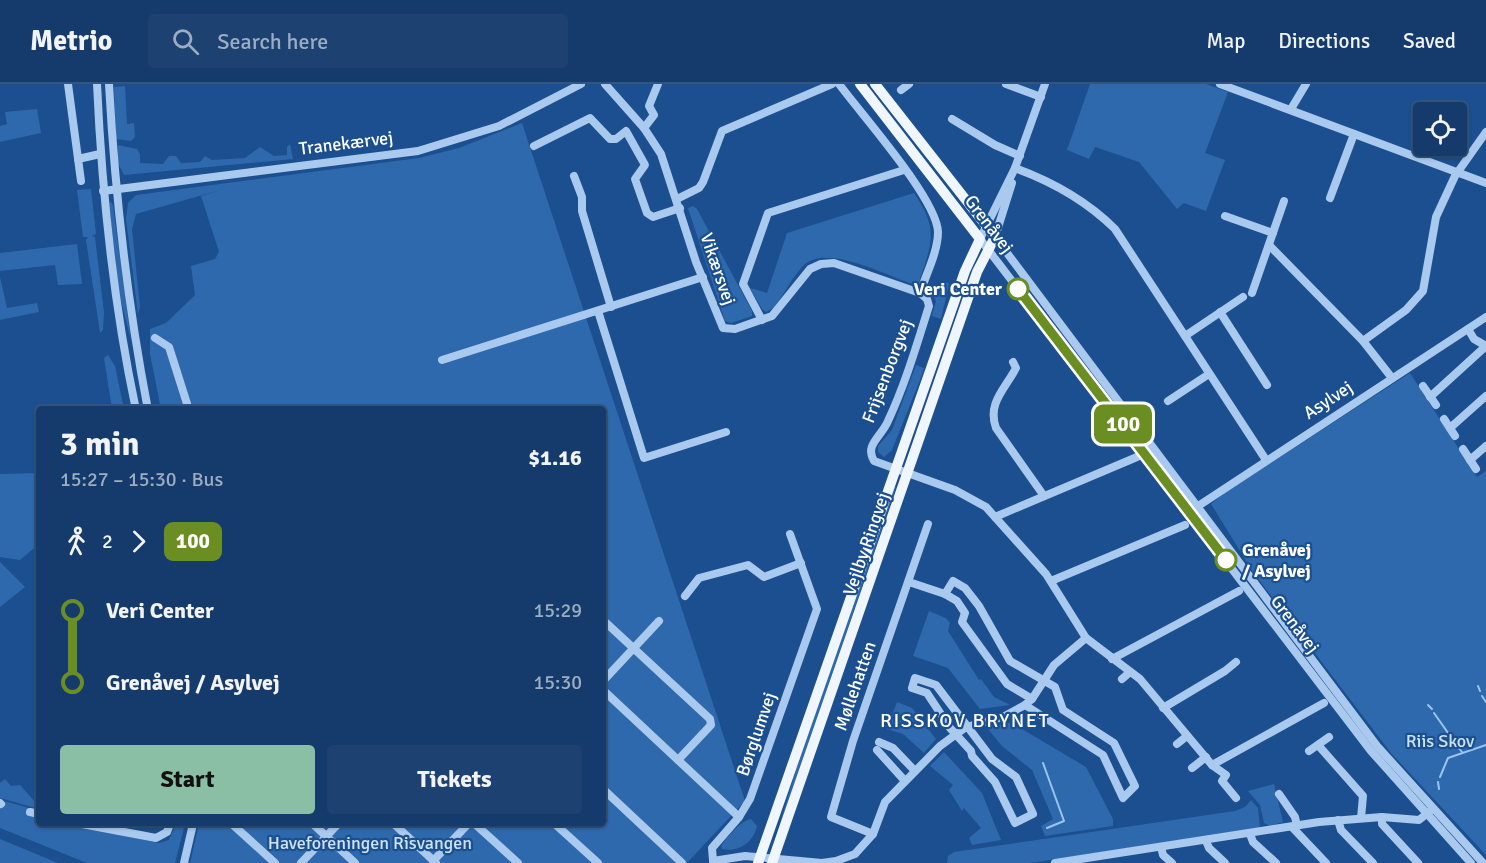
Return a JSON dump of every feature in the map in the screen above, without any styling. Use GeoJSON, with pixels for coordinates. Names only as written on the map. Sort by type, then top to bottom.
{"type":"FeatureCollection","features":[{"type":"Feature","properties":{"kind":"main road","name":"Grenåvej"},"geometry":{"type":"LineString","coordinates":[[860,84],[980,239]]}},
{"type":"Feature","properties":{"kind":"main road","name":"Grenåvej"},"geometry":{"type":"LineString","coordinates":[[875,84],[994,237]]}},
{"type":"Feature","properties":{"kind":"main road","name":"Vejlby Ringvej"},"geometry":{"type":"LineString","coordinates":[[772,861],[977,272],[994,237]]}},
{"type":"Feature","properties":{"kind":"main road","name":"Vejlby Ringvej"},"geometry":{"type":"LineString","coordinates":[[759,860],[965,271],[980,239]]}},
{"type":"Feature","properties":{"kind":"street"},"geometry":{"type":"LineString","coordinates":[[68,84],[81,181]]}},
{"type":"Feature","properties":{"kind":"street"},"geometry":{"type":"LineString","coordinates":[[97,84],[103,191],[116,294],[135,406]]}},
{"type":"Feature","properties":{"kind":"street"},"geometry":{"type":"LineString","coordinates":[[109,84],[115,189],[124,266],[147,406]]}},
{"type":"Feature","properties":{"kind":"street","name":"Tranekærvej"},"geometry":{"type":"LineString","coordinates":[[103,191],[418,151],[499,126],[581,84]]}},
{"type":"Feature","properties":{"kind":"street","name":"Vikærsvej"},"geometry":{"type":"LineString","coordinates":[[605,84],[641,125],[661,154],[719,324],[726,329],[735,329],[762,320]]}},
{"type":"Feature","properties":{"kind":"street"},"geometry":{"type":"LineString","coordinates":[[534,146],[590,118],[610,139],[615,139],[654,115],[649,106],[658,84]]}},
{"type":"Feature","properties":{"kind":"street"},"geometry":{"type":"LineString","coordinates":[[626,131],[644,162],[643,170],[635,178],[647,213],[653,217],[679,203],[699,188],[722,131],[832,84]]}},
{"type":"Feature","properties":{"kind":"street"},"geometry":{"type":"LineString","coordinates":[[839,84],[904,170],[930,208],[938,232],[920,293],[834,264],[821,264],[805,273],[779,310],[762,320],[743,284],[768,213],[904,170]]}},
{"type":"Feature","properties":{"kind":"street"},"geometry":{"type":"LineString","coordinates":[[901,90],[909,84]]}},
{"type":"Feature","properties":{"kind":"street"},"geometry":{"type":"LineString","coordinates":[[1006,84],[1041,97]]}},
{"type":"Feature","properties":{"kind":"street"},"geometry":{"type":"LineString","coordinates":[[980,239],[1015,168],[1045,84]]}},
{"type":"Feature","properties":{"kind":"street"},"geometry":{"type":"LineString","coordinates":[[1220,84],[1231,86],[1486,183]]}},
{"type":"Feature","properties":{"kind":"street"},"geometry":{"type":"LineString","coordinates":[[1291,109],[1306,84]]}},
{"type":"Feature","properties":{"kind":"street"},"geometry":{"type":"LineString","coordinates":[[952,119],[995,145],[1020,156]]}},
{"type":"Feature","properties":{"kind":"street"},"geometry":{"type":"LineString","coordinates":[[1363,341],[1406,310],[1423,291],[1433,223],[1458,172],[1486,132]]}},
{"type":"Feature","properties":{"kind":"street"},"geometry":{"type":"LineString","coordinates":[[1330,198],[1354,134]]}},
{"type":"Feature","properties":{"kind":"street"},"geometry":{"type":"LineString","coordinates":[[78,159],[100,154]]}},
{"type":"Feature","properties":{"kind":"street"},"geometry":{"type":"LineString","coordinates":[[994,237],[1015,168]]}},
{"type":"Feature","properties":{"kind":"street"},"geometry":{"type":"LineString","coordinates":[[1015,168],[1054,184],[1100,214],[1127,246],[1266,460]]}},
{"type":"Feature","properties":{"kind":"street"},"geometry":{"type":"LineString","coordinates":[[574,176],[582,197],[582,211],[611,307]]}},
{"type":"Feature","properties":{"kind":"street"},"geometry":{"type":"LineString","coordinates":[[1252,293],[1284,201]]}},
{"type":"Feature","properties":{"kind":"street"},"geometry":{"type":"LineString","coordinates":[[1225,216],[1274,233]]}},
{"type":"Feature","properties":{"kind":"street","name":"Grenåvej"},"geometry":{"type":"LineString","coordinates":[[994,237],[1371,751],[1483,863]]}},
{"type":"Feature","properties":{"kind":"street","name":"Grenåvej"},"geometry":{"type":"LineString","coordinates":[[980,239],[1193,509]]}},
{"type":"Feature","properties":{"kind":"street"},"geometry":{"type":"LineString","coordinates":[[1269,245],[1363,341],[1392,378]]}},
{"type":"Feature","properties":{"kind":"street"},"geometry":{"type":"LineString","coordinates":[[442,360],[703,277]]}},
{"type":"Feature","properties":{"kind":"street","name":"Frijsenborgvej"},"geometry":{"type":"LineString","coordinates":[[920,293],[927,299],[929,306],[890,418],[870,450],[874,461],[967,495],[995,517],[1051,581],[1086,638]]}},
{"type":"Feature","properties":{"kind":"street"},"geometry":{"type":"LineString","coordinates":[[1185,336],[1243,297]]}},
{"type":"Feature","properties":{"kind":"street"},"geometry":{"type":"LineString","coordinates":[[598,311],[644,458],[726,432]]}},
{"type":"Feature","properties":{"kind":"street"},"geometry":{"type":"LineString","coordinates":[[1220,312],[1267,385]]}},
{"type":"Feature","properties":{"kind":"street","name":"Asylvej"},"geometry":{"type":"LineString","coordinates":[[1193,509],[1486,317]]}},
{"type":"Feature","properties":{"kind":"street"},"geometry":{"type":"LineString","coordinates":[[1430,397],[1486,346],[1474,339],[1468,329]]}},
{"type":"Feature","properties":{"kind":"street"},"geometry":{"type":"LineString","coordinates":[[155,338],[170,350],[188,406]]}},
{"type":"Feature","properties":{"kind":"street"},"geometry":{"type":"LineString","coordinates":[[1013,362],[1016,368],[996,399],[993,420],[996,428],[1044,496]]}},
{"type":"Feature","properties":{"kind":"street"},"geometry":{"type":"LineString","coordinates":[[1168,401],[1209,374]]}},
{"type":"Feature","properties":{"kind":"street"},"geometry":{"type":"LineString","coordinates":[[1423,386],[1436,405]]}},
{"type":"Feature","properties":{"kind":"street"},"geometry":{"type":"LineString","coordinates":[[1444,419],[1452,432],[1486,396]]}},
{"type":"Feature","properties":{"kind":"street"},"geometry":{"type":"LineString","coordinates":[[1470,460],[1486,446]]}},
{"type":"Feature","properties":{"kind":"street"},"geometry":{"type":"LineString","coordinates":[[1463,449],[1476,469]]}},
{"type":"Feature","properties":{"kind":"street"},"geometry":{"type":"LineString","coordinates":[[995,517],[1137,457]]}},
{"type":"Feature","properties":{"kind":"street","name":"Møllehatten"},"geometry":{"type":"LineString","coordinates":[[873,834],[831,817],[853,741],[928,524]]}},
{"type":"Feature","properties":{"kind":"street"},"geometry":{"type":"LineString","coordinates":[[1051,581],[1185,525]]}},
{"type":"Feature","properties":{"kind":"street","name":"Børglumvej"},"geometry":{"type":"LineString","coordinates":[[759,860],[745,856],[713,861],[712,848],[739,817],[750,799],[816,609],[790,534]]}},
{"type":"Feature","properties":{"kind":"street"},"geometry":{"type":"LineString","coordinates":[[686,596],[699,578],[748,565],[764,577],[801,563]]}},
{"type":"Feature","properties":{"kind":"street"},"geometry":{"type":"LineString","coordinates":[[945,594],[953,581],[965,588],[979,606],[1010,661],[1054,687],[1063,710],[1114,743],[1135,786],[1123,798],[1103,755],[1025,705]]}},
{"type":"Feature","properties":{"kind":"street"},"geometry":{"type":"LineString","coordinates":[[909,582],[945,594],[957,601],[965,613]]}},
{"type":"Feature","properties":{"kind":"street"},"geometry":{"type":"LineString","coordinates":[[1113,659],[1239,591]]}},
{"type":"Feature","properties":{"kind":"street"},"geometry":{"type":"LineString","coordinates":[[979,606],[965,613],[962,622],[1007,684],[1032,699]]}},
{"type":"Feature","properties":{"kind":"street"},"geometry":{"type":"LineString","coordinates":[[606,678],[658,621]]}},
{"type":"Feature","properties":{"kind":"street"},"geometry":{"type":"LineString","coordinates":[[606,623],[711,722],[678,760]]}},
{"type":"Feature","properties":{"kind":"street"},"geometry":{"type":"LineString","coordinates":[[759,860],[836,861],[855,854],[873,834],[885,802],[915,771],[966,727],[1003,717],[1025,705],[1032,699],[1054,665],[1086,638],[1130,672],[1147,695],[1212,765],[1226,775],[1222,782],[1236,798]]}},
{"type":"Feature","properties":{"kind":"street"},"geometry":{"type":"LineString","coordinates":[[1165,714],[1236,662]]}},
{"type":"Feature","properties":{"kind":"street"},"geometry":{"type":"LineString","coordinates":[[1122,679],[1130,672]]}},
{"type":"Feature","properties":{"kind":"street"},"geometry":{"type":"LineString","coordinates":[[915,678],[936,685],[966,727],[992,759],[1020,782],[1033,814],[1015,823],[995,782],[956,734],[927,693],[912,688],[915,678]]}},
{"type":"Feature","properties":{"kind":"street"},"geometry":{"type":"LineString","coordinates":[[606,693],[739,817]]}},
{"type":"Feature","properties":{"kind":"street"},"geometry":{"type":"LineString","coordinates":[[1212,765],[1324,703]]}},
{"type":"Feature","properties":{"kind":"street"},"geometry":{"type":"LineString","coordinates":[[1177,744],[1187,736]]}},
{"type":"Feature","properties":{"kind":"street"},"geometry":{"type":"LineString","coordinates":[[1309,751],[1329,737]]}},
{"type":"Feature","properties":{"kind":"street"},"geometry":{"type":"LineString","coordinates":[[1318,745],[1363,796],[1361,818]]}},
{"type":"Feature","properties":{"kind":"street"},"geometry":{"type":"LineString","coordinates":[[905,781],[878,746],[893,748],[915,771]]}},
{"type":"Feature","properties":{"kind":"street"},"geometry":{"type":"LineString","coordinates":[[1192,768],[1206,757]]}},
{"type":"Feature","properties":{"kind":"street"},"geometry":{"type":"LineString","coordinates":[[606,792],[682,863]]}},
{"type":"Feature","properties":{"kind":"street"},"geometry":{"type":"LineString","coordinates":[[1279,794],[1295,816],[1294,827],[1326,863]]}},
{"type":"Feature","properties":{"kind":"street"},"geometry":{"type":"LineString","coordinates":[[1061,863],[1113,853],[1338,820],[1382,818],[1419,820],[1429,811]]}},
{"type":"Feature","properties":{"kind":"street","name":"Grenåvej"},"geometry":{"type":"LineString","coordinates":[[1429,811],[1471,863]]}},
{"type":"Feature","properties":{"kind":"street"},"geometry":{"type":"LineString","coordinates":[[1382,818],[1382,824],[1418,863]]}},
{"type":"Feature","properties":{"kind":"street"},"geometry":{"type":"LineString","coordinates":[[1338,820],[1341,830],[1373,863]]}},
{"type":"Feature","properties":{"kind":"street"},"geometry":{"type":"LineString","coordinates":[[93,826],[156,838],[167,832],[169,826]]}},
{"type":"Feature","properties":{"kind":"street"},"geometry":{"type":"LineString","coordinates":[[184,863],[193,826]]}},
{"type":"Feature","properties":{"kind":"street"},"geometry":{"type":"LineString","coordinates":[[234,826],[275,863]]}},
{"type":"Feature","properties":{"kind":"street"},"geometry":{"type":"LineString","coordinates":[[315,826],[355,863]]}},
{"type":"Feature","properties":{"kind":"street"},"geometry":{"type":"LineString","coordinates":[[301,863],[336,826]]}},
{"type":"Feature","properties":{"kind":"street"},"geometry":{"type":"LineString","coordinates":[[396,826],[435,862],[466,826]]}},
{"type":"Feature","properties":{"kind":"street"},"geometry":{"type":"LineString","coordinates":[[477,826],[518,863]]}},
{"type":"Feature","properties":{"kind":"street"},"geometry":{"type":"LineString","coordinates":[[557,826],[598,863]]}},
{"type":"Feature","properties":{"kind":"street"},"geometry":{"type":"LineString","coordinates":[[1250,834],[1253,842],[1276,863]]}},
{"type":"Feature","properties":{"kind":"street"},"geometry":{"type":"LineString","coordinates":[[1206,841],[1209,848],[1225,863]]}},
{"type":"Feature","properties":{"kind":"street"},"geometry":{"type":"LineString","coordinates":[[1161,847],[1163,855],[1172,863]]}},
{"type":"Feature","properties":{"kind":"street"},"geometry":{"type":"LineString","coordinates":[[1113,853],[1118,863]]}},
{"type":"Feature","properties":{"kind":"green space"},"geometry":{"type":"Polygon","coordinates":[[[1090,84],[1206,84],[1228,92],[1205,153],[1225,160],[1206,211],[1184,203],[1177,209],[1139,162],[1095,147],[1089,159],[1067,150],[1090,84]]]}},
{"type":"Feature","properties":{"kind":"green space"},"geometry":{"type":"Polygon","coordinates":[[[125,86],[127,124],[134,123],[135,137],[131,141],[116,139],[114,87],[125,86]]]}},
{"type":"Feature","properties":{"kind":"green space"},"geometry":{"type":"Polygon","coordinates":[[[37,109],[41,133],[0,142],[0,126],[7,124],[5,112],[37,109]]]}},
{"type":"Feature","properties":{"kind":"green space","name":"Haveforeningen Risvangen"},"geometry":{"type":"Polygon","coordinates":[[[522,123],[745,801],[687,863],[190,863],[199,826],[606,826],[606,406],[160,406],[150,354],[150,329],[166,323],[195,295],[191,266],[215,259],[219,252],[201,196],[224,189],[136,214],[132,229],[140,307],[138,314],[126,219],[128,203],[136,195],[419,158],[459,148],[522,123]]]}},
{"type":"Feature","properties":{"kind":"green space"},"geometry":{"type":"Polygon","coordinates":[[[290,144],[293,159],[124,175],[118,163],[118,145],[137,149],[140,154],[140,163],[163,164],[169,156],[176,156],[181,163],[200,162],[205,156],[212,160],[245,158],[260,147],[274,156],[287,155],[287,147],[290,144]]]}},
{"type":"Feature","properties":{"kind":"green space"},"geometry":{"type":"Polygon","coordinates":[[[91,189],[96,234],[92,236],[95,237],[104,312],[103,330],[100,333],[86,240],[88,237],[83,237],[77,190],[91,189]]]}},
{"type":"Feature","properties":{"kind":"green space"},"geometry":{"type":"Polygon","coordinates":[[[914,193],[927,217],[931,236],[919,282],[912,284],[840,259],[813,260],[803,266],[773,308],[766,312],[762,309],[750,288],[767,293],[787,233],[914,193]]]}},
{"type":"Feature","properties":{"kind":"green space"},"geometry":{"type":"Polygon","coordinates":[[[111,202],[131,341],[119,293],[109,203],[111,202]]]}},
{"type":"Feature","properties":{"kind":"green space"},"geometry":{"type":"Polygon","coordinates":[[[693,206],[697,209],[752,311],[752,316],[731,323],[725,321],[688,208],[693,206]]]}},
{"type":"Feature","properties":{"kind":"green space"},"geometry":{"type":"Polygon","coordinates":[[[77,244],[82,284],[58,285],[55,265],[0,271],[0,253],[77,244]]]}},
{"type":"Feature","properties":{"kind":"green space"},"geometry":{"type":"Polygon","coordinates":[[[0,277],[7,308],[37,303],[39,312],[0,320],[0,277]]]}},
{"type":"Feature","properties":{"kind":"green space"},"geometry":{"type":"Polygon","coordinates":[[[947,282],[949,284],[941,319],[932,316],[936,301],[930,291],[947,282]]]}},
{"type":"Feature","properties":{"kind":"green space"},"geometry":{"type":"Polygon","coordinates":[[[108,355],[115,366],[123,406],[112,406],[104,358],[108,355]]]}},
{"type":"Feature","properties":{"kind":"green space"},"geometry":{"type":"Polygon","coordinates":[[[916,365],[924,368],[920,380],[892,450],[884,457],[878,452],[878,446],[892,430],[916,365]]]}},
{"type":"Feature","properties":{"kind":"green space","name":"Riis Skov"},"geometry":{"type":"Polygon","coordinates":[[[1410,373],[1477,477],[1486,471],[1486,855],[1391,753],[1253,572],[1211,504],[1410,373]]]}},
{"type":"Feature","properties":{"kind":"green space"},"geometry":{"type":"Polygon","coordinates":[[[36,473],[36,547],[20,560],[0,557],[0,474],[36,473]]]}},
{"type":"Feature","properties":{"kind":"green space"},"geometry":{"type":"Polygon","coordinates":[[[894,486],[896,487],[772,850],[798,763],[894,486]]]}},
{"type":"Feature","properties":{"kind":"green space"},"geometry":{"type":"Polygon","coordinates":[[[0,562],[25,587],[0,607],[0,562]]]}},
{"type":"Feature","properties":{"kind":"green space"},"geometry":{"type":"Polygon","coordinates":[[[929,611],[946,618],[950,623],[948,631],[979,680],[981,679],[994,697],[1010,705],[980,709],[948,668],[913,656],[929,611]]]}},
{"type":"Feature","properties":{"kind":"green space"},"geometry":{"type":"Polygon","coordinates":[[[897,702],[912,708],[936,739],[924,753],[903,734],[887,729],[897,702]]]}},
{"type":"Feature","properties":{"kind":"green space"},"geometry":{"type":"Polygon","coordinates":[[[1016,721],[1022,729],[1086,767],[1113,819],[1113,826],[1045,836],[1041,826],[1053,819],[1032,770],[1002,746],[987,728],[1016,721]]]}},
{"type":"Feature","properties":{"kind":"green space"},"geometry":{"type":"Polygon","coordinates":[[[944,752],[982,793],[1001,840],[972,845],[969,838],[981,828],[964,808],[962,811],[949,790],[953,785],[930,766],[944,752]]]}},
{"type":"Feature","properties":{"kind":"green space"},"geometry":{"type":"Polygon","coordinates":[[[5,779],[11,786],[20,785],[36,803],[36,808],[0,798],[0,783],[5,779]]]}},
{"type":"Feature","properties":{"kind":"green space"},"geometry":{"type":"Polygon","coordinates":[[[1274,784],[1283,822],[1270,826],[1264,823],[1260,805],[1248,791],[1274,784]]]}},
{"type":"Feature","properties":{"kind":"green space"},"geometry":{"type":"Polygon","coordinates":[[[1251,800],[1258,808],[1260,828],[1030,863],[947,863],[948,856],[954,852],[1235,811],[1245,807],[1251,800]]]}},
{"type":"Feature","properties":{"kind":"green space"},"geometry":{"type":"Polygon","coordinates":[[[4,801],[29,808],[28,815],[36,816],[36,826],[78,826],[159,843],[169,840],[175,826],[184,826],[175,863],[87,863],[0,828],[0,807],[4,801]]]}},
{"type":"Feature","properties":{"kind":"green space"},"geometry":{"type":"Polygon","coordinates":[[[751,819],[757,826],[753,837],[739,848],[722,849],[721,846],[734,830],[751,819]]]}},
{"type":"Feature","properties":{"kind":"green space"},"geometry":{"type":"Polygon","coordinates":[[[0,839],[58,863],[0,863],[0,839]]]}},
{"type":"Feature","properties":{"kind":"waterway"},"geometry":{"type":"LineString","coordinates":[[1478,686],[1480,691]]}},
{"type":"Feature","properties":{"kind":"waterway"},"geometry":{"type":"LineString","coordinates":[[1482,696],[1486,702]]}},
{"type":"Feature","properties":{"kind":"waterway"},"geometry":{"type":"LineString","coordinates":[[1428,705],[1432,709]]}},
{"type":"Feature","properties":{"kind":"waterway"},"geometry":{"type":"LineString","coordinates":[[1434,713],[1453,740]]}},
{"type":"Feature","properties":{"kind":"waterway"},"geometry":{"type":"LineString","coordinates":[[1455,743],[1462,752]]}},
{"type":"Feature","properties":{"kind":"waterway"},"geometry":{"type":"LineString","coordinates":[[1440,777],[1448,758],[1486,745]]}},
{"type":"Feature","properties":{"kind":"waterway"},"geometry":{"type":"LineString","coordinates":[[1043,763],[1064,821],[1047,828]]}},
{"type":"Feature","properties":{"kind":"waterway"},"geometry":{"type":"LineString","coordinates":[[1438,782],[1439,789]]}},
{"type":"Feature","properties":{"kind":"bus line","name":"100"},"geometry":{"type":"LineString","coordinates":[[1018,289],[1226,560]]}},
{"type":"Feature","properties":{"kind":"place","name":"Veri Center"},"geometry":{"type":"Point","coordinates":[1018,289]}},
{"type":"Feature","properties":{"kind":"place","name":"Grenåvej / Asylvej"},"geometry":{"type":"Point","coordinates":[1226,560]}},
{"type":"Feature","properties":{"kind":"district","name":"RISSKOV BRYNET"},"geometry":{"type":"Point","coordinates":[965,720]}}]}
